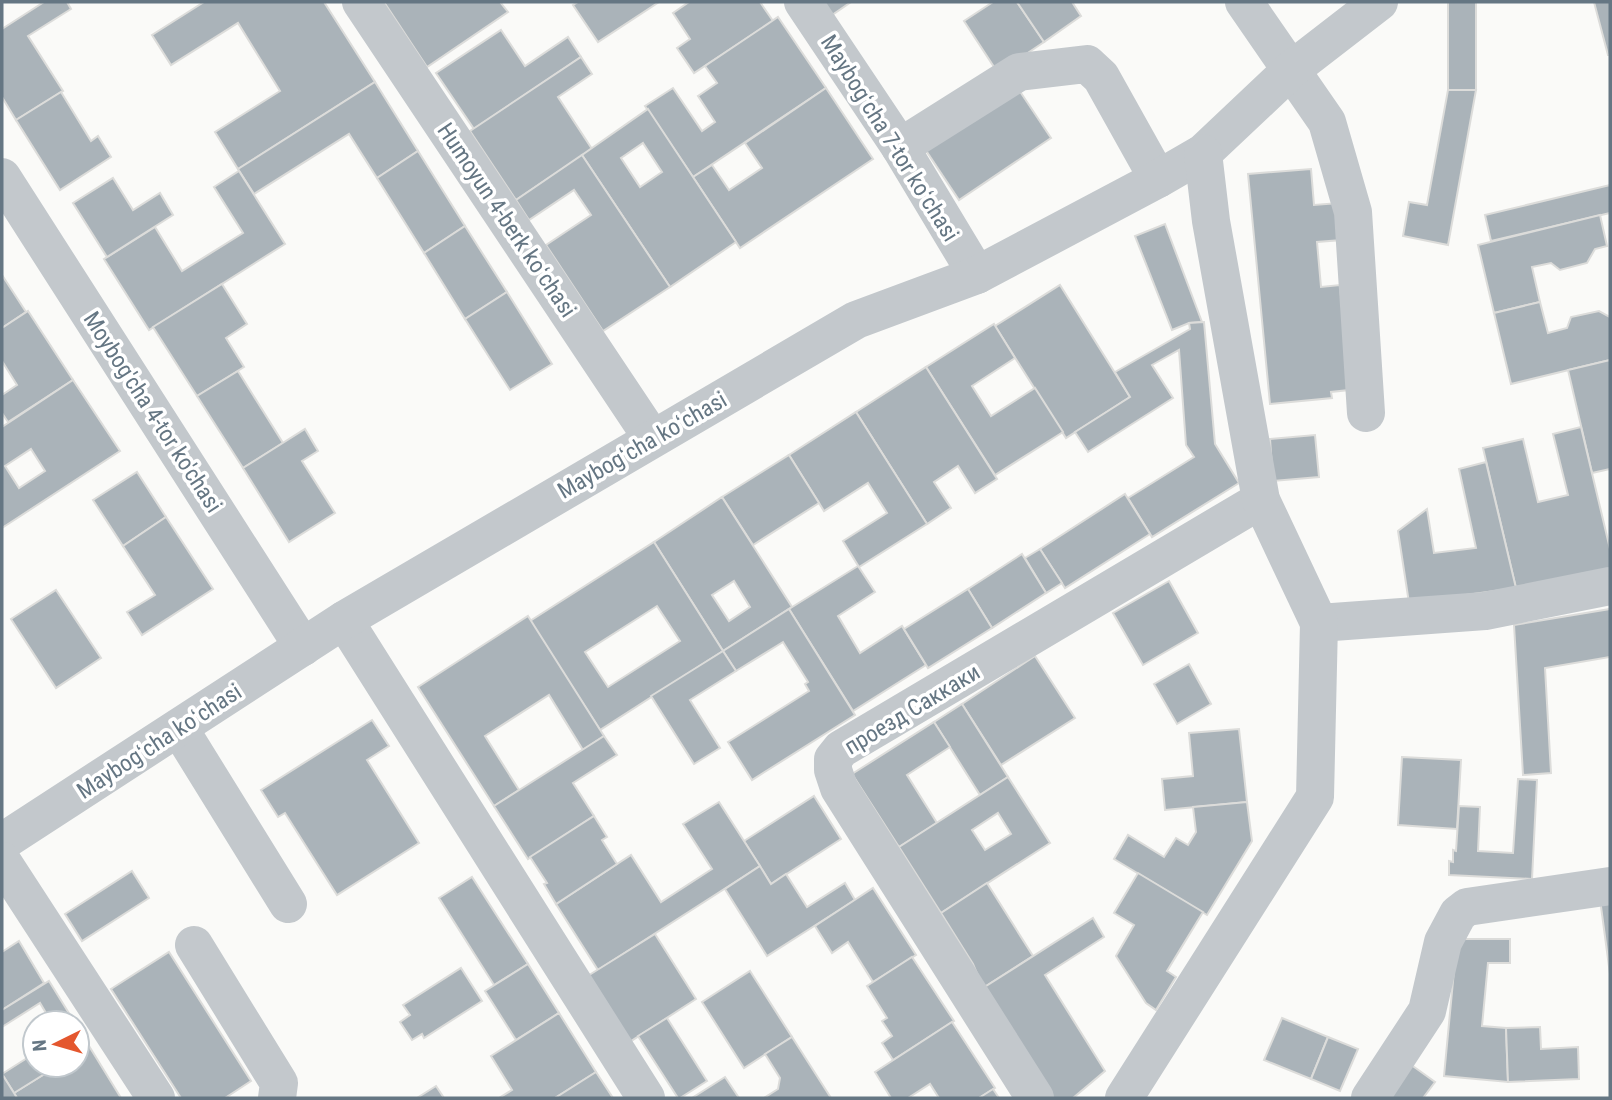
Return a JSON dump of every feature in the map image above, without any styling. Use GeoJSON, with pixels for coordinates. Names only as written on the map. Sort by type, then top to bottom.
{"type":"FeatureCollection","features":[{"type":"Feature","properties":{"kind":"street","name":"Humoyun 4-berk koʻchasi"},"geometry":{"type":"LineString","coordinates":[[361,2],[652,438]]}},
{"type":"Feature","properties":{"kind":"street","name":"Maybogʻcha 7-tor koʻchasi"},"geometry":{"type":"LineString","coordinates":[[803,2],[900,147],[977,275]]}},
{"type":"Feature","properties":{"kind":"street"},"geometry":{"type":"LineString","coordinates":[[1244,2],[1327,122],[1353,212],[1366,413]]}},
{"type":"Feature","properties":{"kind":"street","name":"Maybogʻcha koʻchasi"},"geometry":{"type":"LineString","coordinates":[[2,842],[344,620],[856,320],[977,275],[1203,153],[1290,70],[1379,2]]}},
{"type":"Feature","properties":{"kind":"street"},"geometry":{"type":"LineString","coordinates":[[900,147],[1019,72],[1087,64],[1101,77],[1158,179]]}},
{"type":"Feature","properties":{"kind":"street"},"geometry":{"type":"LineString","coordinates":[[1124,1098],[1315,797],[1319,623],[1261,500],[1211,221],[1203,153]]}},
{"type":"Feature","properties":{"kind":"street","name":"Moybog'cha 4-tor ko'chasi"},"geometry":{"type":"LineString","coordinates":[[2,177],[303,647]]}},
{"type":"Feature","properties":{"kind":"street","name":"проезд Саккаки"},"geometry":{"type":"LineString","coordinates":[[1034,1098],[838,788],[833,760],[841,749],[1261,500]]}},
{"type":"Feature","properties":{"kind":"street"},"geometry":{"type":"LineString","coordinates":[[1319,623],[1485,611],[1610,586]]}},
{"type":"Feature","properties":{"kind":"street"},"geometry":{"type":"LineString","coordinates":[[344,620],[646,1098]]}},
{"type":"Feature","properties":{"kind":"street"},"geometry":{"type":"LineString","coordinates":[[179,727],[288,904]]}},
{"type":"Feature","properties":{"kind":"street"},"geometry":{"type":"LineString","coordinates":[[2,861],[156,1098]]}},
{"type":"Feature","properties":{"kind":"street"},"geometry":{"type":"LineString","coordinates":[[1370,1098],[1427,1011],[1443,942],[1458,914],[1467,907],[1610,886]]}},
{"type":"Feature","properties":{"kind":"street"},"geometry":{"type":"LineString","coordinates":[[194,945],[279,1083],[277,1098]]}},
{"type":"Feature","properties":{"kind":"building"},"geometry":{"type":"Polygon","coordinates":[[[44,2],[67,2],[71,9],[28,36],[63,91],[16,120],[2,97],[2,29],[44,2]]]}},
{"type":"Feature","properties":{"kind":"building"},"geometry":{"type":"Polygon","coordinates":[[[204,2],[324,2],[375,82],[238,169],[215,132],[280,91],[238,23],[171,65],[152,35],[204,2]]]}},
{"type":"Feature","properties":{"kind":"building"},"geometry":{"type":"Polygon","coordinates":[[[384,2],[500,2],[508,12],[427,67],[384,2]]]}},
{"type":"Feature","properties":{"kind":"building"},"geometry":{"type":"Polygon","coordinates":[[[578,2],[659,2],[598,42],[573,5],[578,2]]]}},
{"type":"Feature","properties":{"kind":"building"},"geometry":{"type":"Polygon","coordinates":[[[689,2],[760,2],[773,21],[694,73],[677,48],[690,39],[673,13],[689,2]]]}},
{"type":"Feature","properties":{"kind":"building"},"geometry":{"type":"Polygon","coordinates":[[[823,2],[851,2],[832,15],[823,2]]]}},
{"type":"Feature","properties":{"kind":"building"},"geometry":{"type":"Polygon","coordinates":[[[993,2],[1017,2],[1044,42],[998,73],[964,21],[993,2]]]}},
{"type":"Feature","properties":{"kind":"building"},"geometry":{"type":"Polygon","coordinates":[[[1017,2],[1072,2],[1081,16],[1044,42],[1017,2]]]}},
{"type":"Feature","properties":{"kind":"building"},"geometry":{"type":"Polygon","coordinates":[[[1448,2],[1476,2],[1476,90],[1448,90],[1448,2]]]}},
{"type":"Feature","properties":{"kind":"building"},"geometry":{"type":"Polygon","coordinates":[[[1594,2],[1610,2],[1610,55],[1608,55],[1594,2]]]}},
{"type":"Feature","properties":{"kind":"building"},"geometry":{"type":"Polygon","coordinates":[[[778,17],[826,88],[693,177],[645,106],[673,88],[702,131],[715,122],[698,96],[717,83],[705,66],[778,17]]]}},
{"type":"Feature","properties":{"kind":"building"},"geometry":{"type":"Polygon","coordinates":[[[501,30],[525,66],[568,37],[581,57],[474,129],[436,73],[501,30]]]}},
{"type":"Feature","properties":{"kind":"building"},"geometry":{"type":"Polygon","coordinates":[[[581,57],[592,74],[558,97],[592,149],[516,200],[470,131],[581,57]]]}},
{"type":"Feature","properties":{"kind":"building"},"geometry":{"type":"Polygon","coordinates":[[[375,82],[418,151],[377,178],[349,134],[254,194],[238,169],[375,82]]]}},
{"type":"Feature","properties":{"kind":"building"},"geometry":{"type":"Polygon","coordinates":[[[1017,87],[1051,138],[959,200],[925,149],[1017,87]]]}},
{"type":"Feature","properties":{"kind":"building"},"geometry":{"type":"Polygon","coordinates":[[[826,88],[873,159],[740,248],[693,177],[712,165],[729,190],[762,168],[745,143],[826,88]]]}},
{"type":"Feature","properties":{"kind":"building"},"geometry":{"type":"Polygon","coordinates":[[[1448,90],[1476,90],[1448,245],[1403,236],[1409,202],[1427,205],[1448,90]]]}},
{"type":"Feature","properties":{"kind":"building"},"geometry":{"type":"Polygon","coordinates":[[[61,92],[91,141],[98,136],[111,157],[60,190],[16,120],[61,92]]]}},
{"type":"Feature","properties":{"kind":"building"},"geometry":{"type":"Polygon","coordinates":[[[648,109],[736,242],[670,287],[582,155],[648,109]],[[643,143],[621,158],[640,187],[662,172],[643,143]]]}},
{"type":"Feature","properties":{"kind":"building"},"geometry":{"type":"Polygon","coordinates":[[[418,151],[465,226],[424,253],[377,178],[418,151]]]}},
{"type":"Feature","properties":{"kind":"building"},"geometry":{"type":"Polygon","coordinates":[[[582,155],[670,287],[603,331],[546,245],[591,215],[574,190],[529,220],[516,200],[582,155]]]}},
{"type":"Feature","properties":{"kind":"building"},"geometry":{"type":"Polygon","coordinates":[[[1311,169],[1314,205],[1339,203],[1342,240],[1317,242],[1321,287],[1340,285],[1349,390],[1331,392],[1332,398],[1270,404],[1248,174],[1311,169]]]}},
{"type":"Feature","properties":{"kind":"building"},"geometry":{"type":"Polygon","coordinates":[[[239,171],[285,244],[149,330],[104,259],[155,227],[182,271],[243,233],[214,187],[239,171]]]}},
{"type":"Feature","properties":{"kind":"building"},"geometry":{"type":"Polygon","coordinates":[[[113,178],[133,210],[160,193],[173,215],[107,257],[73,203],[113,178]]]}},
{"type":"Feature","properties":{"kind":"building"},"geometry":{"type":"Polygon","coordinates":[[[1610,185],[1610,213],[1491,241],[1485,215],[1610,185]]]}},
{"type":"Feature","properties":{"kind":"building"},"geometry":{"type":"Polygon","coordinates":[[[1600,215],[1607,246],[1595,249],[1587,263],[1560,270],[1551,263],[1532,267],[1540,302],[1494,313],[1478,245],[1600,215]]]}},
{"type":"Feature","properties":{"kind":"building"},"geometry":{"type":"Polygon","coordinates":[[[1165,224],[1202,322],[1189,323],[1172,330],[1135,236],[1165,224]]]}},
{"type":"Feature","properties":{"kind":"building"},"geometry":{"type":"Polygon","coordinates":[[[465,226],[507,292],[465,319],[424,253],[465,226]]]}},
{"type":"Feature","properties":{"kind":"building"},"geometry":{"type":"Polygon","coordinates":[[[2,275],[26,312],[2,328],[2,275]]]}},
{"type":"Feature","properties":{"kind":"building"},"geometry":{"type":"Polygon","coordinates":[[[222,284],[247,324],[226,338],[244,367],[197,396],[153,327],[222,284]]]}},
{"type":"Feature","properties":{"kind":"building"},"geometry":{"type":"Polygon","coordinates":[[[1060,285],[1130,397],[1066,438],[995,326],[1060,285]]]}},
{"type":"Feature","properties":{"kind":"building"},"geometry":{"type":"Polygon","coordinates":[[[507,292],[552,364],[510,390],[465,319],[507,292]]]}},
{"type":"Feature","properties":{"kind":"building"},"geometry":{"type":"Polygon","coordinates":[[[1540,302],[1548,333],[1567,328],[1571,317],[1599,311],[1610,317],[1610,360],[1511,384],[1494,313],[1540,302]]]}},
{"type":"Feature","properties":{"kind":"building"},"geometry":{"type":"Polygon","coordinates":[[[28,311],[73,380],[8,422],[2,413],[2,395],[17,385],[2,361],[2,328],[28,311]]]}},
{"type":"Feature","properties":{"kind":"building"},"geometry":{"type":"Polygon","coordinates":[[[1204,322],[1215,444],[1239,483],[1152,537],[1128,498],[1194,457],[1186,445],[1179,350],[1152,365],[1173,398],[1088,452],[1075,432],[1130,397],[1115,372],[1190,329],[1189,323],[1204,322]]]}},
{"type":"Feature","properties":{"kind":"building"},"geometry":{"type":"Polygon","coordinates":[[[994,324],[1015,358],[972,386],[991,416],[1035,388],[1063,432],[995,475],[926,367],[994,324]]]}},
{"type":"Feature","properties":{"kind":"building"},"geometry":{"type":"Polygon","coordinates":[[[1610,360],[1610,469],[1592,473],[1568,370],[1610,360]]]}},
{"type":"Feature","properties":{"kind":"building"},"geometry":{"type":"Polygon","coordinates":[[[926,367],[997,479],[975,493],[958,466],[934,482],[951,508],[927,524],[856,412],[926,367]]]}},
{"type":"Feature","properties":{"kind":"building"},"geometry":{"type":"Polygon","coordinates":[[[238,371],[283,443],[243,468],[197,396],[238,371]]]}},
{"type":"Feature","properties":{"kind":"building"},"geometry":{"type":"Polygon","coordinates":[[[73,380],[120,451],[2,528],[2,427],[73,380]],[[31,449],[5,466],[19,488],[45,471],[31,449]]]}},
{"type":"Feature","properties":{"kind":"building"},"geometry":{"type":"Polygon","coordinates":[[[856,412],[927,524],[859,567],[843,541],[887,513],[868,483],[824,511],[789,455],[856,412]]]}},
{"type":"Feature","properties":{"kind":"building"},"geometry":{"type":"Polygon","coordinates":[[[1581,427],[1610,549],[1610,575],[1518,597],[1483,448],[1523,439],[1538,502],[1568,495],[1553,434],[1581,427]]]}},
{"type":"Feature","properties":{"kind":"building"},"geometry":{"type":"Polygon","coordinates":[[[305,429],[318,451],[302,461],[335,513],[289,542],[243,468],[305,429]]]}},
{"type":"Feature","properties":{"kind":"building"},"geometry":{"type":"Polygon","coordinates":[[[1315,435],[1319,477],[1273,481],[1270,439],[1315,435]]]}},
{"type":"Feature","properties":{"kind":"building"},"geometry":{"type":"Polygon","coordinates":[[[789,455],[819,503],[753,545],[722,497],[789,455]]]}},
{"type":"Feature","properties":{"kind":"building"},"geometry":{"type":"Polygon","coordinates":[[[1486,462],[1516,588],[1409,603],[1398,531],[1427,509],[1434,553],[1476,548],[1459,469],[1486,462]]]}},
{"type":"Feature","properties":{"kind":"building"},"geometry":{"type":"Polygon","coordinates":[[[137,472],[166,517],[123,546],[93,500],[137,472]]]}},
{"type":"Feature","properties":{"kind":"building"},"geometry":{"type":"Polygon","coordinates":[[[1125,494],[1150,534],[1065,588],[1040,549],[1125,494]]]}},
{"type":"Feature","properties":{"kind":"building"},"geometry":{"type":"Polygon","coordinates":[[[722,497],[792,607],[723,651],[654,542],[722,497]],[[734,581],[712,595],[729,621],[750,607],[734,581]]]}},
{"type":"Feature","properties":{"kind":"building"},"geometry":{"type":"Polygon","coordinates":[[[166,517],[213,589],[142,635],[127,612],[155,595],[123,546],[166,517]]]}},
{"type":"Feature","properties":{"kind":"building"},"geometry":{"type":"Polygon","coordinates":[[[654,542],[723,651],[600,730],[530,621],[654,542]],[[657,606],[585,652],[608,687],[680,641],[657,606]]]}},
{"type":"Feature","properties":{"kind":"building"},"geometry":{"type":"Polygon","coordinates":[[[1040,549],[1062,583],[1046,593],[1025,558],[1040,549]]]}},
{"type":"Feature","properties":{"kind":"building"},"geometry":{"type":"Polygon","coordinates":[[[1022,554],[1046,593],[992,628],[968,589],[1022,554]]]}},
{"type":"Feature","properties":{"kind":"building"},"geometry":{"type":"Polygon","coordinates":[[[858,566],[875,592],[838,616],[860,653],[902,626],[926,665],[853,711],[789,609],[858,566]]]}},
{"type":"Feature","properties":{"kind":"building"},"geometry":{"type":"Polygon","coordinates":[[[1169,581],[1198,633],[1143,665],[1113,613],[1169,581]]]}},
{"type":"Feature","properties":{"kind":"building"},"geometry":{"type":"Polygon","coordinates":[[[968,589],[992,628],[928,668],[904,629],[968,589]]]}},
{"type":"Feature","properties":{"kind":"building"},"geometry":{"type":"Polygon","coordinates":[[[56,590],[101,658],[56,688],[11,619],[56,590]]]}},
{"type":"Feature","properties":{"kind":"building"},"geometry":{"type":"Polygon","coordinates":[[[789,609],[855,715],[752,780],[728,742],[809,691],[805,684],[808,682],[783,642],[736,671],[723,651],[789,609]]]}},
{"type":"Feature","properties":{"kind":"building"},"geometry":{"type":"Polygon","coordinates":[[[1610,609],[1610,657],[1545,668],[1551,773],[1523,775],[1514,625],[1610,609]]]}},
{"type":"Feature","properties":{"kind":"building"},"geometry":{"type":"Polygon","coordinates":[[[528,616],[604,736],[583,750],[549,695],[485,736],[519,790],[494,806],[418,687],[528,616]]]}},
{"type":"Feature","properties":{"kind":"building"},"geometry":{"type":"Polygon","coordinates":[[[723,651],[736,671],[690,700],[720,748],[694,764],[651,696],[723,651]]]}},
{"type":"Feature","properties":{"kind":"building"},"geometry":{"type":"Polygon","coordinates":[[[1035,656],[1075,718],[1001,765],[962,704],[1035,656]]]}},
{"type":"Feature","properties":{"kind":"building"},"geometry":{"type":"Polygon","coordinates":[[[1189,664],[1211,704],[1177,724],[1154,684],[1189,664]]]}},
{"type":"Feature","properties":{"kind":"building"},"geometry":{"type":"Polygon","coordinates":[[[962,704],[1008,777],[980,795],[934,722],[962,704]]]}},
{"type":"Feature","properties":{"kind":"building"},"geometry":{"type":"Polygon","coordinates":[[[372,720],[389,746],[367,760],[419,843],[337,895],[285,813],[278,817],[261,790],[372,720]]]}},
{"type":"Feature","properties":{"kind":"building"},"geometry":{"type":"Polygon","coordinates":[[[934,722],[950,747],[907,775],[937,823],[899,847],[852,774],[934,722]]]}},
{"type":"Feature","properties":{"kind":"building"},"geometry":{"type":"Polygon","coordinates":[[[1239,729],[1247,802],[1165,810],[1162,779],[1193,776],[1189,733],[1239,729]]]}},
{"type":"Feature","properties":{"kind":"building"},"geometry":{"type":"Polygon","coordinates":[[[604,736],[617,755],[573,783],[594,816],[528,859],[494,806],[604,736]]]}},
{"type":"Feature","properties":{"kind":"building"},"geometry":{"type":"Polygon","coordinates":[[[1402,757],[1461,760],[1457,829],[1398,825],[1402,757]]]}},
{"type":"Feature","properties":{"kind":"building"},"geometry":{"type":"Polygon","coordinates":[[[1008,777],[1050,843],[941,913],[899,847],[1008,777]],[[998,813],[972,830],[985,850],[1011,834],[998,813]]]}},
{"type":"Feature","properties":{"kind":"building"},"geometry":{"type":"Polygon","coordinates":[[[1518,779],[1537,780],[1532,879],[1449,875],[1449,861],[1453,862],[1453,850],[1456,851],[1459,806],[1480,807],[1478,851],[1513,853],[1518,779]]]}},
{"type":"Feature","properties":{"kind":"building"},"geometry":{"type":"Polygon","coordinates":[[[814,796],[841,839],[771,884],[744,841],[814,796]]]}},
{"type":"Feature","properties":{"kind":"building"},"geometry":{"type":"Polygon","coordinates":[[[719,802],[760,866],[598,970],[556,904],[631,855],[661,902],[712,869],[683,824],[719,802]]]}},
{"type":"Feature","properties":{"kind":"building"},"geometry":{"type":"Polygon","coordinates":[[[1247,802],[1252,841],[1207,915],[1114,859],[1128,835],[1164,857],[1176,838],[1188,845],[1196,832],[1193,807],[1247,802]]]}},
{"type":"Feature","properties":{"kind":"building"},"geometry":{"type":"Polygon","coordinates":[[[594,816],[607,837],[602,840],[617,864],[556,904],[544,884],[547,883],[530,857],[594,816]]]}},
{"type":"Feature","properties":{"kind":"building"},"geometry":{"type":"Polygon","coordinates":[[[760,866],[771,884],[786,874],[807,907],[845,883],[855,900],[767,956],[725,889],[760,866]]]}},
{"type":"Feature","properties":{"kind":"building"},"geometry":{"type":"Polygon","coordinates":[[[132,871],[149,898],[82,941],[65,914],[132,871]]]}},
{"type":"Feature","properties":{"kind":"building"},"geometry":{"type":"Polygon","coordinates":[[[1138,873],[1203,912],[1167,971],[1176,977],[1156,1010],[1146,1003],[1116,956],[1134,925],[1114,913],[1138,873]]]}},
{"type":"Feature","properties":{"kind":"building"},"geometry":{"type":"Polygon","coordinates":[[[472,877],[528,964],[494,985],[439,898],[472,877]]]}},
{"type":"Feature","properties":{"kind":"building"},"geometry":{"type":"Polygon","coordinates":[[[987,883],[1033,956],[983,988],[973,964],[941,913],[987,883]]]}},
{"type":"Feature","properties":{"kind":"building"},"geometry":{"type":"Polygon","coordinates":[[[873,888],[916,955],[873,982],[848,942],[832,953],[815,926],[873,888]]]}},
{"type":"Feature","properties":{"kind":"building"},"geometry":{"type":"Polygon","coordinates":[[[1610,897],[1610,974],[1600,899],[1610,897]]]}},
{"type":"Feature","properties":{"kind":"building"},"geometry":{"type":"Polygon","coordinates":[[[1093,918],[1104,937],[1045,975],[1105,1071],[1073,1098],[1053,1098],[983,988],[1093,918]]]}},
{"type":"Feature","properties":{"kind":"building"},"geometry":{"type":"Polygon","coordinates":[[[655,934],[696,999],[628,1043],[586,977],[655,934]]]}},
{"type":"Feature","properties":{"kind":"building"},"geometry":{"type":"Polygon","coordinates":[[[1457,939],[1510,939],[1510,963],[1488,963],[1482,1026],[1506,1028],[1508,1082],[1444,1076],[1457,939]]]}},
{"type":"Feature","properties":{"kind":"building"},"geometry":{"type":"Polygon","coordinates":[[[19,941],[44,983],[2,1010],[2,952],[19,941]]]}},
{"type":"Feature","properties":{"kind":"building"},"geometry":{"type":"Polygon","coordinates":[[[169,952],[251,1081],[225,1098],[181,1098],[111,989],[169,952]]]}},
{"type":"Feature","properties":{"kind":"building"},"geometry":{"type":"Polygon","coordinates":[[[912,957],[954,1021],[893,1060],[882,1043],[892,1036],[882,1021],[887,1018],[867,986],[912,957]]]}},
{"type":"Feature","properties":{"kind":"building"},"geometry":{"type":"Polygon","coordinates":[[[528,964],[559,1013],[516,1040],[485,991],[528,964]]]}},
{"type":"Feature","properties":{"kind":"building"},"geometry":{"type":"Polygon","coordinates":[[[461,968],[482,1001],[424,1038],[422,1034],[412,1040],[400,1022],[410,1015],[403,1005],[461,968]]]}},
{"type":"Feature","properties":{"kind":"building"},"geometry":{"type":"Polygon","coordinates":[[[750,971],[792,1037],[744,1068],[702,1002],[750,971]]]}},
{"type":"Feature","properties":{"kind":"building"},"geometry":{"type":"Polygon","coordinates":[[[49,981],[66,1009],[44,1009],[40,1003],[30,1009],[21,1009],[21,1015],[2,1027],[2,1010],[49,981]]]}},
{"type":"Feature","properties":{"kind":"building"},"geometry":{"type":"Polygon","coordinates":[[[559,1013],[596,1072],[555,1098],[499,1098],[512,1090],[491,1056],[559,1013]]]}},
{"type":"Feature","properties":{"kind":"building"},"geometry":{"type":"Polygon","coordinates":[[[667,1018],[707,1081],[680,1098],[638,1036],[667,1018]]]}},
{"type":"Feature","properties":{"kind":"building"},"geometry":{"type":"Polygon","coordinates":[[[1282,1018],[1328,1037],[1311,1079],[1264,1060],[1282,1018]]]}},
{"type":"Feature","properties":{"kind":"building"},"geometry":{"type":"Polygon","coordinates":[[[952,1022],[995,1088],[979,1098],[939,1098],[930,1084],[908,1098],[891,1098],[875,1072],[952,1022]]]}},
{"type":"Feature","properties":{"kind":"building"},"geometry":{"type":"Polygon","coordinates":[[[1540,1027],[1541,1049],[1578,1047],[1579,1079],[1508,1082],[1506,1028],[1540,1027]]]}},
{"type":"Feature","properties":{"kind":"building"},"geometry":{"type":"Polygon","coordinates":[[[792,1037],[831,1098],[764,1098],[778,1089],[780,1078],[765,1054],[792,1037]]]}},
{"type":"Feature","properties":{"kind":"building"},"geometry":{"type":"Polygon","coordinates":[[[1328,1037],[1358,1049],[1340,1091],[1311,1079],[1328,1037]]]}},
{"type":"Feature","properties":{"kind":"building"},"geometry":{"type":"Polygon","coordinates":[[[91,1049],[121,1098],[17,1098],[14,1093],[36,1079],[91,1079],[91,1049]]]}},
{"type":"Feature","properties":{"kind":"building"},"geometry":{"type":"Polygon","coordinates":[[[21,1062],[21,1079],[36,1079],[14,1093],[2,1074],[21,1062]]]}},
{"type":"Feature","properties":{"kind":"building"},"geometry":{"type":"Polygon","coordinates":[[[1410,1064],[1435,1082],[1423,1098],[1387,1098],[1410,1064]]]}},
{"type":"Feature","properties":{"kind":"building"},"geometry":{"type":"Polygon","coordinates":[[[596,1072],[613,1098],[555,1098],[596,1072]]]}},
{"type":"Feature","properties":{"kind":"building"},"geometry":{"type":"Polygon","coordinates":[[[2,1074],[14,1093],[17,1098],[2,1098],[2,1074]]]}},
{"type":"Feature","properties":{"kind":"building"},"geometry":{"type":"Polygon","coordinates":[[[725,1077],[739,1098],[692,1098],[725,1077]]]}},
{"type":"Feature","properties":{"kind":"building"},"geometry":{"type":"Polygon","coordinates":[[[436,1086],[444,1098],[417,1098],[436,1086]]]}},
{"type":"Feature","properties":{"kind":"building"},"geometry":{"type":"Polygon","coordinates":[[[993,1089],[999,1098],[979,1098],[993,1089]]]}}]}
